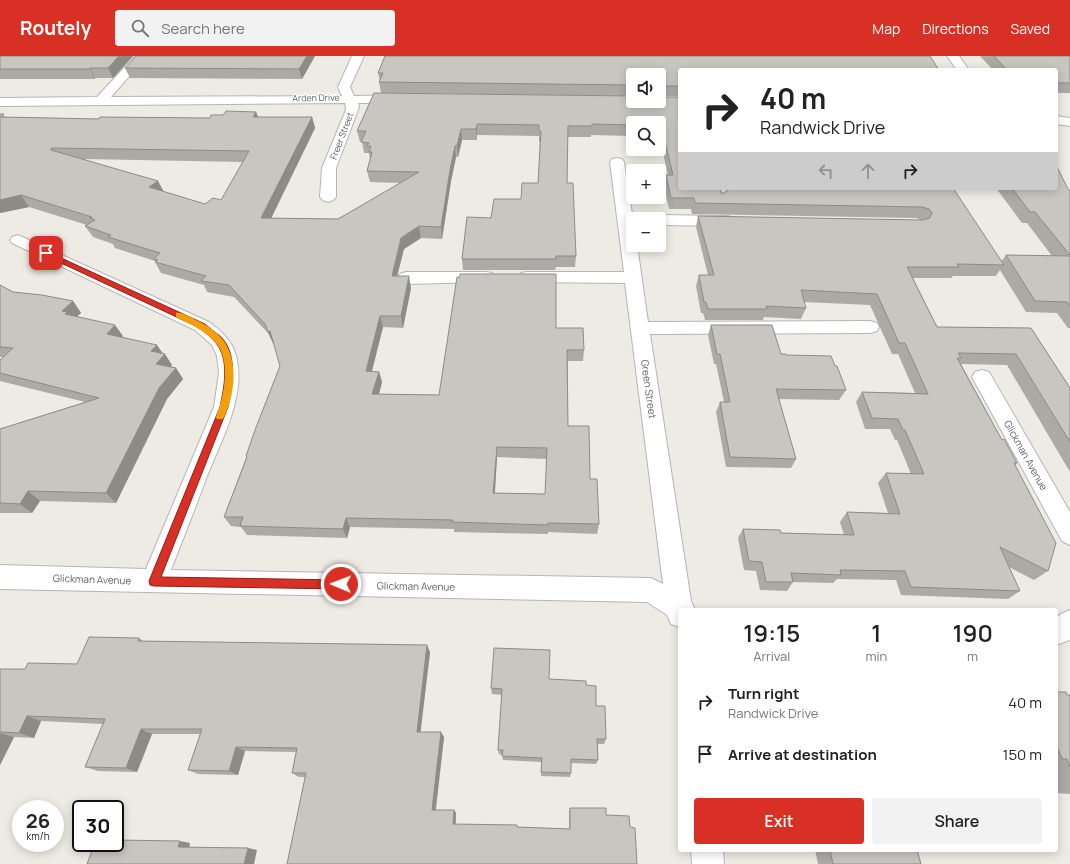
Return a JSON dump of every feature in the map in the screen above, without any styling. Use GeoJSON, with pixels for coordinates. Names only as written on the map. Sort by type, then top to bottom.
{"type":"FeatureCollection","features":[{"type":"Feature","properties":{"kind":"street"},"geometry":{"type":"LineString","coordinates":[[101,101],[141,56]]}},
{"type":"Feature","properties":{"kind":"street","name":"Freer Street"},"geometry":{"type":"LineString","coordinates":[[328,197],[329,168],[352,110],[352,106],[344,87],[358,56]]}},
{"type":"Feature","properties":{"kind":"street"},"geometry":{"type":"LineString","coordinates":[[953,56],[962,68]]}},
{"type":"Feature","properties":{"kind":"street","name":"Arden Drive"},"geometry":{"type":"LineString","coordinates":[[0,102],[349,98],[412,99]]}},
{"type":"Feature","properties":{"kind":"street"},"geometry":{"type":"LineString","coordinates":[[1058,120],[1070,122]]}},
{"type":"Feature","properties":{"kind":"street","name":"Green Street"},"geometry":{"type":"LineString","coordinates":[[617,162],[628,212]]}},
{"type":"Feature","properties":{"kind":"street"},"geometry":{"type":"LineString","coordinates":[[666,220],[745,222]]}},
{"type":"Feature","properties":{"kind":"street"},"geometry":{"type":"LineString","coordinates":[[18,240],[202,326],[220,341],[227,358],[229,381],[224,407],[154,581]]}},
{"type":"Feature","properties":{"kind":"street","name":"Green Street"},"geometry":{"type":"LineString","coordinates":[[631,252],[633,278],[680,608]]}},
{"type":"Feature","properties":{"kind":"street"},"geometry":{"type":"LineString","coordinates":[[406,278],[633,278]]}},
{"type":"Feature","properties":{"kind":"street"},"geometry":{"type":"LineString","coordinates":[[640,328],[870,327]]}},
{"type":"Feature","properties":{"kind":"street","name":"Glickman Avenue"},"geometry":{"type":"LineString","coordinates":[[982,377],[1070,534]]}},
{"type":"Feature","properties":{"kind":"street","name":"Glickman Avenue"},"geometry":{"type":"LineString","coordinates":[[0,577],[651,590],[678,610]]}},
{"type":"Feature","properties":{"kind":"street"},"geometry":{"type":"LineString","coordinates":[[1058,632],[1070,623]]}},
{"type":"Feature","properties":{"kind":"street"},"geometry":{"type":"LineString","coordinates":[[707,852],[708,864]]}},
{"type":"Feature","properties":{"kind":"building"},"geometry":{"type":"Polygon","coordinates":[[[0,56],[119,56],[108,68],[0,69],[0,56]]]}},
{"type":"Feature","properties":{"kind":"building"},"geometry":{"type":"Polygon","coordinates":[[[136,56],[307,56],[299,69],[125,68],[136,56]]]}},
{"type":"Feature","properties":{"kind":"building"},"geometry":{"type":"Polygon","coordinates":[[[385,56],[930,56],[938,68],[678,68],[678,86],[666,86],[666,68],[626,68],[626,85],[379,82],[383,73],[378,73],[385,56]]]}},
{"type":"Feature","properties":{"kind":"building"},"geometry":{"type":"Polygon","coordinates":[[[994,56],[1070,56],[1070,83],[1058,83],[1058,68],[1005,68],[994,56]]]}},
{"type":"Feature","properties":{"kind":"building"},"geometry":{"type":"Polygon","coordinates":[[[374,93],[626,96],[626,108],[666,108],[666,97],[678,97],[678,190],[721,190],[722,194],[728,190],[954,190],[1004,265],[957,264],[959,267],[907,267],[937,327],[1031,328],[1070,388],[1070,442],[1016,354],[958,353],[961,358],[957,358],[1002,440],[1004,439],[1017,463],[1014,463],[1056,543],[1048,571],[1000,547],[1020,591],[911,587],[905,571],[840,570],[841,575],[791,573],[793,582],[766,582],[762,562],[749,561],[743,529],[780,530],[781,533],[854,535],[847,512],[900,514],[886,473],[924,474],[905,430],[903,430],[898,419],[872,418],[862,392],[928,394],[905,343],[899,343],[877,294],[801,290],[806,308],[766,306],[767,309],[708,309],[706,302],[704,302],[699,275],[714,275],[698,216],[922,220],[930,218],[932,213],[929,209],[922,207],[695,203],[694,198],[671,198],[666,175],[673,175],[666,146],[666,116],[626,116],[626,125],[592,124],[592,126],[568,126],[567,183],[573,183],[576,256],[556,256],[556,259],[462,259],[467,217],[491,218],[494,199],[521,199],[522,183],[538,183],[541,131],[539,131],[539,125],[477,124],[476,129],[461,129],[457,146],[455,146],[450,170],[441,227],[419,226],[401,238],[392,276],[409,276],[401,316],[380,316],[366,371],[379,372],[372,394],[439,395],[457,277],[460,277],[460,274],[556,274],[556,328],[583,328],[584,350],[567,350],[568,426],[589,426],[590,479],[597,479],[599,524],[548,523],[548,525],[452,522],[453,520],[346,518],[343,529],[240,526],[243,517],[224,517],[280,366],[270,331],[268,332],[265,324],[229,285],[201,281],[206,276],[155,262],[158,260],[154,259],[160,253],[108,237],[111,235],[85,226],[95,220],[90,218],[92,217],[21,195],[0,200],[0,114],[4,114],[1,117],[99,119],[100,117],[210,118],[211,115],[223,115],[226,111],[256,112],[253,117],[312,117],[261,218],[338,219],[419,172],[367,171],[372,152],[369,152],[371,146],[367,146],[369,143],[361,142],[366,131],[357,131],[374,93]],[[51,148],[51,150],[158,181],[149,187],[205,204],[213,198],[221,200],[249,151],[51,148]],[[497,447],[493,493],[545,494],[547,448],[497,447]]]}},
{"type":"Feature","properties":{"kind":"building"},"geometry":{"type":"Polygon","coordinates":[[[1058,169],[1070,191],[1070,255],[1035,212],[1030,212],[1014,190],[1058,190],[1058,169]]]}},
{"type":"Feature","properties":{"kind":"building"},"geometry":{"type":"Polygon","coordinates":[[[1006,255],[1070,256],[1070,306],[1067,302],[1035,301],[1006,255]]]}},
{"type":"Feature","properties":{"kind":"building"},"geometry":{"type":"Polygon","coordinates":[[[0,285],[13,292],[42,295],[73,301],[62,311],[67,312],[65,314],[115,325],[107,334],[157,345],[151,351],[165,354],[156,364],[176,368],[159,388],[106,493],[28,491],[20,504],[0,503],[0,429],[99,398],[0,373],[0,360],[13,348],[0,347],[0,285]]]}},
{"type":"Feature","properties":{"kind":"building"},"geometry":{"type":"Polygon","coordinates":[[[711,325],[772,325],[781,354],[831,356],[835,366],[837,366],[846,390],[776,389],[796,459],[730,457],[720,402],[730,402],[720,354],[717,354],[711,325]]]}},
{"type":"Feature","properties":{"kind":"building"},"geometry":{"type":"Polygon","coordinates":[[[89,637],[139,638],[138,641],[427,645],[417,732],[441,732],[432,810],[454,810],[453,824],[517,825],[517,827],[570,829],[570,808],[606,808],[606,815],[629,816],[630,827],[635,828],[637,864],[287,864],[306,773],[292,773],[297,748],[236,747],[229,771],[188,770],[202,729],[141,729],[126,768],[85,767],[105,719],[27,716],[19,733],[0,732],[0,669],[25,669],[28,663],[77,664],[89,637]]]}},
{"type":"Feature","properties":{"kind":"building"},"geometry":{"type":"Polygon","coordinates":[[[494,648],[550,650],[549,679],[586,681],[586,685],[596,686],[596,706],[605,706],[606,739],[597,739],[598,760],[571,759],[571,773],[541,772],[542,758],[502,756],[503,750],[498,750],[502,689],[491,688],[494,648]]]}},
{"type":"Feature","properties":{"kind":"building"},"geometry":{"type":"Polygon","coordinates":[[[1058,692],[1066,692],[1067,695],[1070,695],[1070,767],[1067,759],[1062,759],[1058,749],[1058,692]]]}},
{"type":"Feature","properties":{"kind":"building"},"geometry":{"type":"Polygon","coordinates":[[[124,840],[180,841],[178,847],[248,848],[244,864],[87,864],[92,852],[124,852],[124,840]]]}},
{"type":"Feature","properties":{"kind":"building"},"geometry":{"type":"Polygon","coordinates":[[[830,852],[918,852],[921,864],[833,864],[830,852]]]}},
{"type":"Feature","properties":{"kind":"slow traffic"},"geometry":{"type":"LineString","coordinates":[[178,315],[202,326],[220,341],[227,358],[229,381],[224,407],[220,417]]}},
{"type":"Feature","properties":{"kind":"route"},"geometry":{"type":"LineString","coordinates":[[46,253],[202,326],[220,341],[227,358],[229,381],[224,407],[154,581],[341,584]]}}]}
